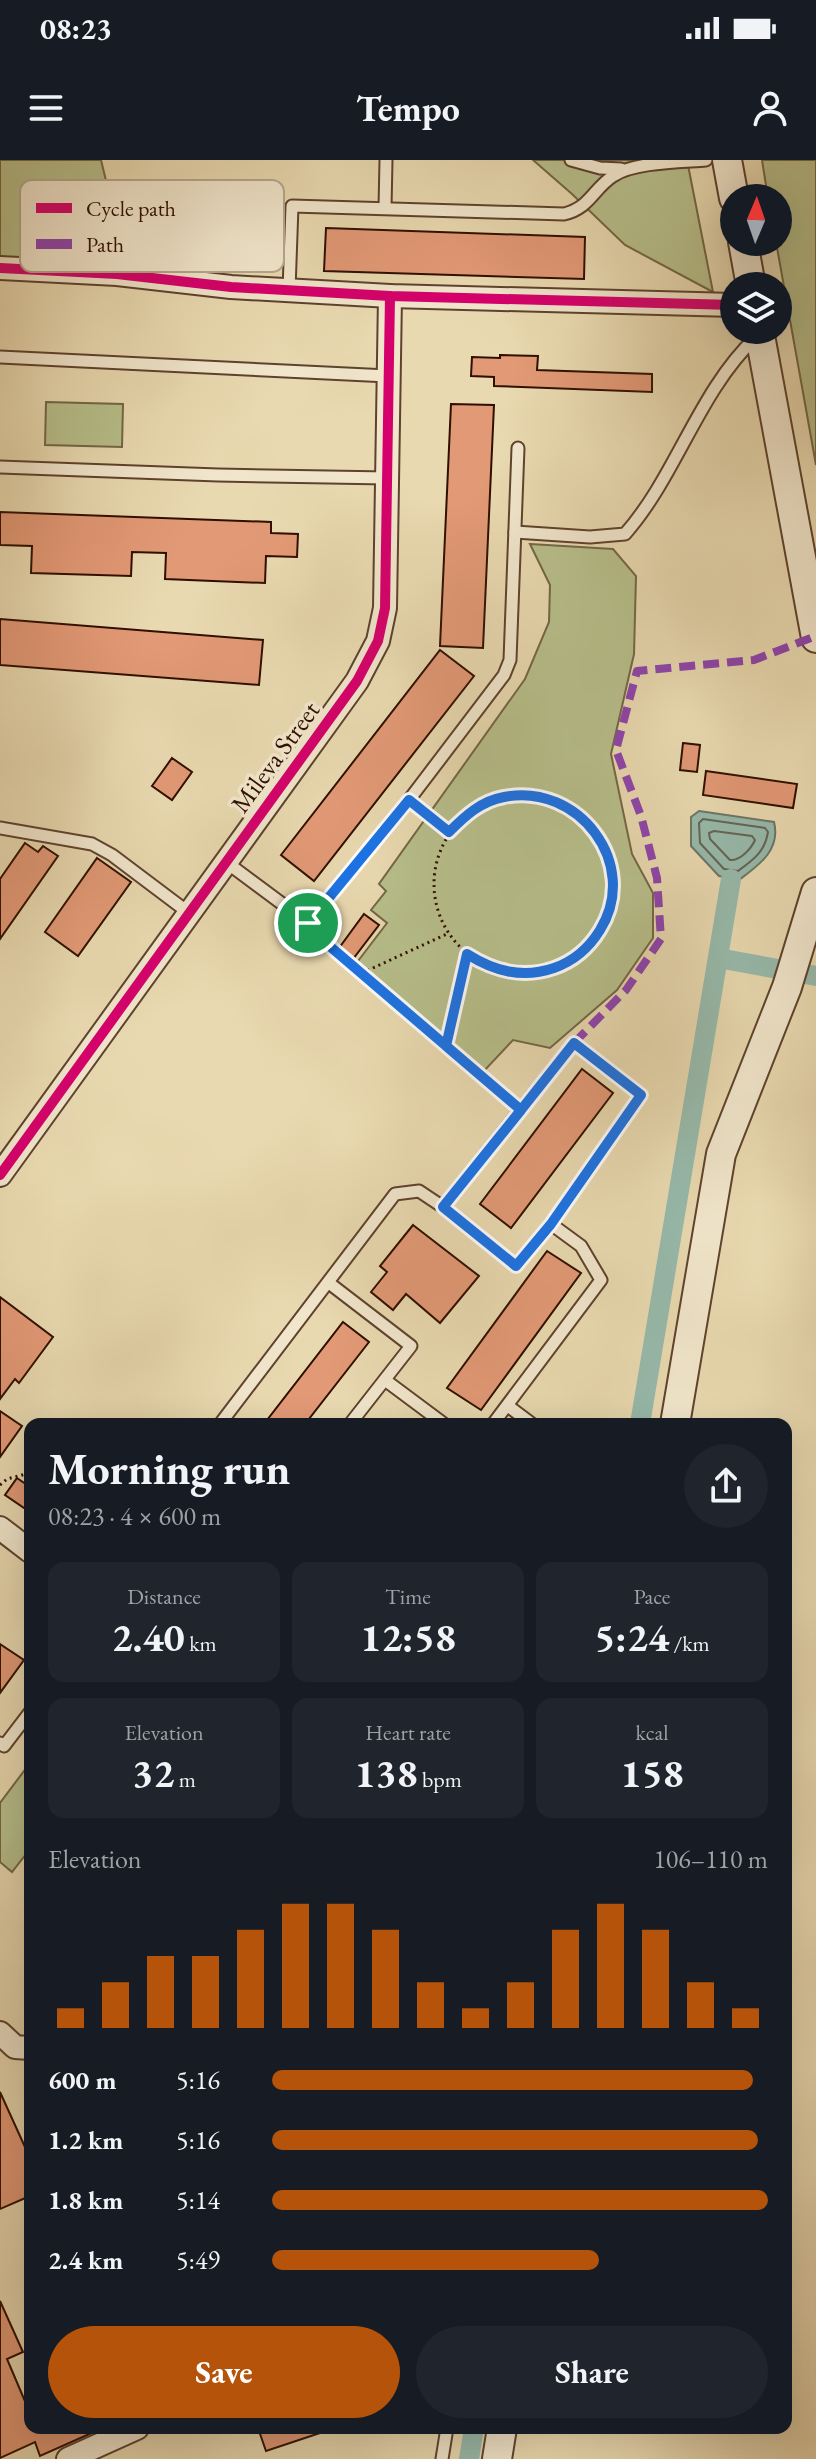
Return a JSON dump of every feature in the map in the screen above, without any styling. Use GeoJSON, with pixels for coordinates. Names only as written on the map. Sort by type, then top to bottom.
{"type":"FeatureCollection","features":[{"type":"Feature","properties":{"kind":"street"},"geometry":{"type":"LineString","coordinates":[[727,160],[731,184]]}},
{"type":"Feature","properties":{"kind":"street"},"geometry":{"type":"LineString","coordinates":[[0,268],[20,269]]}},
{"type":"Feature","properties":{"kind":"street"},"geometry":{"type":"LineString","coordinates":[[78,272],[231,287],[390,296],[720,305]]}},
{"type":"Feature","properties":{"kind":"street","name":"Mileva Street"},"geometry":{"type":"LineString","coordinates":[[0,1175],[357,681],[378,641],[385,608],[390,296]]}},
{"type":"Feature","properties":{"kind":"street"},"geometry":{"type":"LineString","coordinates":[[761,344],[816,638]]}},
{"type":"Feature","properties":{"kind":"street"},"geometry":{"type":"LineString","coordinates":[[676,1418],[721,1154],[787,987],[797,950],[812,924],[816,892]]}},
{"type":"Feature","properties":{"kind":"street"},"geometry":{"type":"LineString","coordinates":[[0,1528],[24,1546]]}},
{"type":"Feature","properties":{"kind":"street"},"geometry":{"type":"LineString","coordinates":[[68,2459],[124,2434]]}},
{"type":"Feature","properties":{"kind":"street"},"geometry":{"type":"LineString","coordinates":[[497,2459],[501,2434]]}},
{"type":"Feature","properties":{"kind":"lane"},"geometry":{"type":"LineString","coordinates":[[385,208],[386,160]]}},
{"type":"Feature","properties":{"kind":"lane"},"geometry":{"type":"LineString","coordinates":[[571,160],[600,168],[624,169],[706,160]]}},
{"type":"Feature","properties":{"kind":"lane"},"geometry":{"type":"LineString","coordinates":[[289,290],[292,206],[564,214],[577,211],[602,185],[624,169]]}},
{"type":"Feature","properties":{"kind":"lane"},"geometry":{"type":"LineString","coordinates":[[515,532],[590,537],[625,534],[643,511],[713,390],[748,344]]}},
{"type":"Feature","properties":{"kind":"lane"},"geometry":{"type":"LineString","coordinates":[[0,357],[388,376]]}},
{"type":"Feature","properties":{"kind":"lane"},"geometry":{"type":"LineString","coordinates":[[226,862],[308,923],[409,800],[504,675],[510,660],[518,448]]}},
{"type":"Feature","properties":{"kind":"lane"},"geometry":{"type":"LineString","coordinates":[[0,467],[387,478]]}},
{"type":"Feature","properties":{"kind":"lane"},"geometry":{"type":"LineString","coordinates":[[0,828],[92,844],[112,855],[189,913]]}},
{"type":"Feature","properties":{"kind":"lane"},"geometry":{"type":"LineString","coordinates":[[225,1418],[395,1194],[419,1191],[516,1266],[551,1224],[641,1095],[574,1043],[443,1207]]}},
{"type":"Feature","properties":{"kind":"lane"},"geometry":{"type":"LineString","coordinates":[[498,1418],[601,1280],[581,1246],[551,1224]]}},
{"type":"Feature","properties":{"kind":"lane"},"geometry":{"type":"LineString","coordinates":[[329,1283],[411,1346],[355,1418]]}},
{"type":"Feature","properties":{"kind":"lane"},"geometry":{"type":"LineString","coordinates":[[385,1380],[436,1418]]}},
{"type":"Feature","properties":{"kind":"lane"},"geometry":{"type":"LineString","coordinates":[[508,1406],[524,1418]]}},
{"type":"Feature","properties":{"kind":"lane"},"geometry":{"type":"LineString","coordinates":[[1,1747],[24,1719]]}},
{"type":"Feature","properties":{"kind":"lane"},"geometry":{"type":"LineString","coordinates":[[442,2459],[446,2434]]}},
{"type":"Feature","properties":{"kind":"path"},"geometry":{"type":"LineString","coordinates":[[503,797],[543,797],[562,804],[586,821],[604,845],[611,864],[611,904],[599,931],[579,954],[562,965],[523,974],[503,971],[484,965],[467,954],[447,934],[436,904],[433,884],[436,864],[449,832],[484,803],[503,797]]}},
{"type":"Feature","properties":{"kind":"path"},"geometry":{"type":"LineString","coordinates":[[409,800],[449,832]]}},
{"type":"Feature","properties":{"kind":"path"},"geometry":{"type":"LineString","coordinates":[[308,923],[319,937],[521,1110]]}},
{"type":"Feature","properties":{"kind":"path"},"geometry":{"type":"LineString","coordinates":[[362,973],[447,934]]}},
{"type":"Feature","properties":{"kind":"path"},"geometry":{"type":"LineString","coordinates":[[446,1046],[467,954]]}},
{"type":"Feature","properties":{"kind":"path"},"geometry":{"type":"LineString","coordinates":[[0,1485],[7,1479],[24,1475]]}},
{"type":"Feature","properties":{"kind":"green space"},"geometry":{"type":"Polygon","coordinates":[[[0,160],[101,160],[106,180],[20,180],[20,258],[0,257],[0,160]]]}},
{"type":"Feature","properties":{"kind":"green space"},"geometry":{"type":"Polygon","coordinates":[[[533,160],[687,160],[713,292],[625,245],[533,160]]]}},
{"type":"Feature","properties":{"kind":"green space"},"geometry":{"type":"Polygon","coordinates":[[[762,160],[816,160],[816,465],[792,331],[792,272],[781,272],[779,256],[792,256],[792,184],[766,184],[762,160]]]}},
{"type":"Feature","properties":{"kind":"green space"},"geometry":{"type":"Polygon","coordinates":[[[46,402],[123,404],[122,447],[45,445],[46,402]]]}},
{"type":"Feature","properties":{"kind":"green space"},"geometry":{"type":"Polygon","coordinates":[[[530,544],[613,549],[636,576],[634,654],[611,754],[632,854],[653,893],[653,938],[617,990],[550,1048],[513,1040],[484,1071],[355,965],[387,923],[371,910],[386,891],[379,884],[525,679],[549,622],[550,585],[530,544]]]}},
{"type":"Feature","properties":{"kind":"green space"},"geometry":{"type":"Polygon","coordinates":[[[24,1771],[24,1857],[12,1872],[0,1862],[0,1803],[24,1771]]]}},
{"type":"Feature","properties":{"kind":"water"},"geometry":{"type":"Polygon","coordinates":[[[699,811],[774,822],[774,841],[767,856],[739,880],[719,876],[691,846],[691,817],[699,811]]]}},
{"type":"Feature","properties":{"kind":"building"},"geometry":{"type":"Polygon","coordinates":[[[326,228],[585,237],[584,279],[324,271],[326,228]]]}},
{"type":"Feature","properties":{"kind":"building"},"geometry":{"type":"Polygon","coordinates":[[[500,355],[538,356],[537,370],[652,374],[652,392],[494,386],[494,377],[471,376],[472,357],[500,358],[500,355]]]}},
{"type":"Feature","properties":{"kind":"building"},"geometry":{"type":"Polygon","coordinates":[[[451,404],[494,405],[483,648],[440,646],[451,404]]]}},
{"type":"Feature","properties":{"kind":"building"},"geometry":{"type":"Polygon","coordinates":[[[0,512],[271,522],[271,533],[298,534],[297,557],[266,556],[265,583],[165,579],[166,553],[132,552],[131,576],[31,573],[32,546],[0,545],[0,512]]]}},
{"type":"Feature","properties":{"kind":"building"},"geometry":{"type":"Polygon","coordinates":[[[0,619],[263,640],[259,685],[0,665],[0,619]]]}},
{"type":"Feature","properties":{"kind":"building"},"geometry":{"type":"Polygon","coordinates":[[[440,650],[474,676],[314,881],[281,855],[440,650]]]}},
{"type":"Feature","properties":{"kind":"building"},"geometry":{"type":"Polygon","coordinates":[[[683,743],[700,745],[697,772],[680,770],[683,743]]]}},
{"type":"Feature","properties":{"kind":"building"},"geometry":{"type":"Polygon","coordinates":[[[172,758],[192,772],[172,800],[152,786],[172,758]]]}},
{"type":"Feature","properties":{"kind":"building"},"geometry":{"type":"Polygon","coordinates":[[[706,771],[797,784],[793,808],[703,795],[706,771]]]}},
{"type":"Feature","properties":{"kind":"building"},"geometry":{"type":"Polygon","coordinates":[[[25,843],[38,852],[43,846],[58,856],[0,939],[0,879],[25,843]]]}},
{"type":"Feature","properties":{"kind":"building"},"geometry":{"type":"Polygon","coordinates":[[[97,858],[131,882],[78,956],[45,932],[97,858]]]}},
{"type":"Feature","properties":{"kind":"building"},"geometry":{"type":"Polygon","coordinates":[[[364,914],[379,925],[353,959],[339,948],[364,914]]]}},
{"type":"Feature","properties":{"kind":"building"},"geometry":{"type":"Polygon","coordinates":[[[582,1069],[613,1093],[511,1228],[480,1204],[582,1069]]]}},
{"type":"Feature","properties":{"kind":"building"},"geometry":{"type":"Polygon","coordinates":[[[413,1225],[479,1276],[440,1323],[406,1294],[393,1310],[371,1292],[387,1272],[380,1266],[413,1225]]]}},
{"type":"Feature","properties":{"kind":"building"},"geometry":{"type":"Polygon","coordinates":[[[547,1251],[581,1273],[481,1410],[447,1388],[547,1251]]]}},
{"type":"Feature","properties":{"kind":"building"},"geometry":{"type":"Polygon","coordinates":[[[0,1297],[53,1337],[19,1383],[15,1379],[0,1399],[0,1297]]]}},
{"type":"Feature","properties":{"kind":"building"},"geometry":{"type":"Polygon","coordinates":[[[343,1322],[369,1342],[310,1418],[269,1418],[343,1322]]]}},
{"type":"Feature","properties":{"kind":"building"},"geometry":{"type":"Polygon","coordinates":[[[0,1411],[22,1426],[0,1457],[0,1411]]]}},
{"type":"Feature","properties":{"kind":"building"},"geometry":{"type":"Polygon","coordinates":[[[17,1478],[24,1483],[24,1508],[5,1495],[17,1478]]]}},
{"type":"Feature","properties":{"kind":"building"},"geometry":{"type":"Polygon","coordinates":[[[0,1644],[24,1660],[0,1693],[0,1644]]]}},
{"type":"Feature","properties":{"kind":"building"},"geometry":{"type":"Polygon","coordinates":[[[0,2092],[24,2145],[24,2199],[0,2209],[0,2092]]]}},
{"type":"Feature","properties":{"kind":"building"},"geometry":{"type":"Polygon","coordinates":[[[0,2301],[23,2352],[7,2359],[24,2399],[24,2434],[90,2434],[40,2456],[35,2442],[0,2458],[0,2301]]]}},
{"type":"Feature","properties":{"kind":"building"},"geometry":{"type":"Polygon","coordinates":[[[260,2434],[317,2434],[266,2451],[260,2434]]]}},
{"type":"Feature","properties":{"kind":"waterway"},"geometry":{"type":"LineString","coordinates":[[641,1418],[731,879]]}},
{"type":"Feature","properties":{"kind":"waterway"},"geometry":{"type":"LineString","coordinates":[[718,958],[816,976]]}},
{"type":"Feature","properties":{"kind":"waterway"},"geometry":{"type":"LineString","coordinates":[[469,2459],[473,2434]]}},
{"type":"Feature","properties":{"kind":"marked path"},"geometry":{"type":"LineString","coordinates":[[574,1043],[626,990],[661,939],[657,878],[641,816],[616,750],[637,671],[754,660],[816,636]]}},
{"type":"Feature","properties":{"kind":"cycle path"},"geometry":{"type":"LineString","coordinates":[[0,268],[20,269]]}},
{"type":"Feature","properties":{"kind":"cycle path"},"geometry":{"type":"LineString","coordinates":[[78,272],[231,287],[390,296],[720,305]]}},
{"type":"Feature","properties":{"kind":"cycle path"},"geometry":{"type":"LineString","coordinates":[[0,1175],[357,681],[378,641],[385,608],[390,296]]}},
{"type":"Feature","properties":{"kind":"route"},"geometry":{"type":"LineString","coordinates":[[308,923],[319,937],[446,1046],[521,1110],[443,1207],[516,1266],[551,1224],[641,1095],[574,1043],[521,1110],[446,1046],[467,954],[484,965],[523,974],[562,965],[593,940],[611,904],[611,864],[604,845],[579,814],[543,797],[503,797],[484,803],[449,832],[409,800],[308,923]]}}]}
